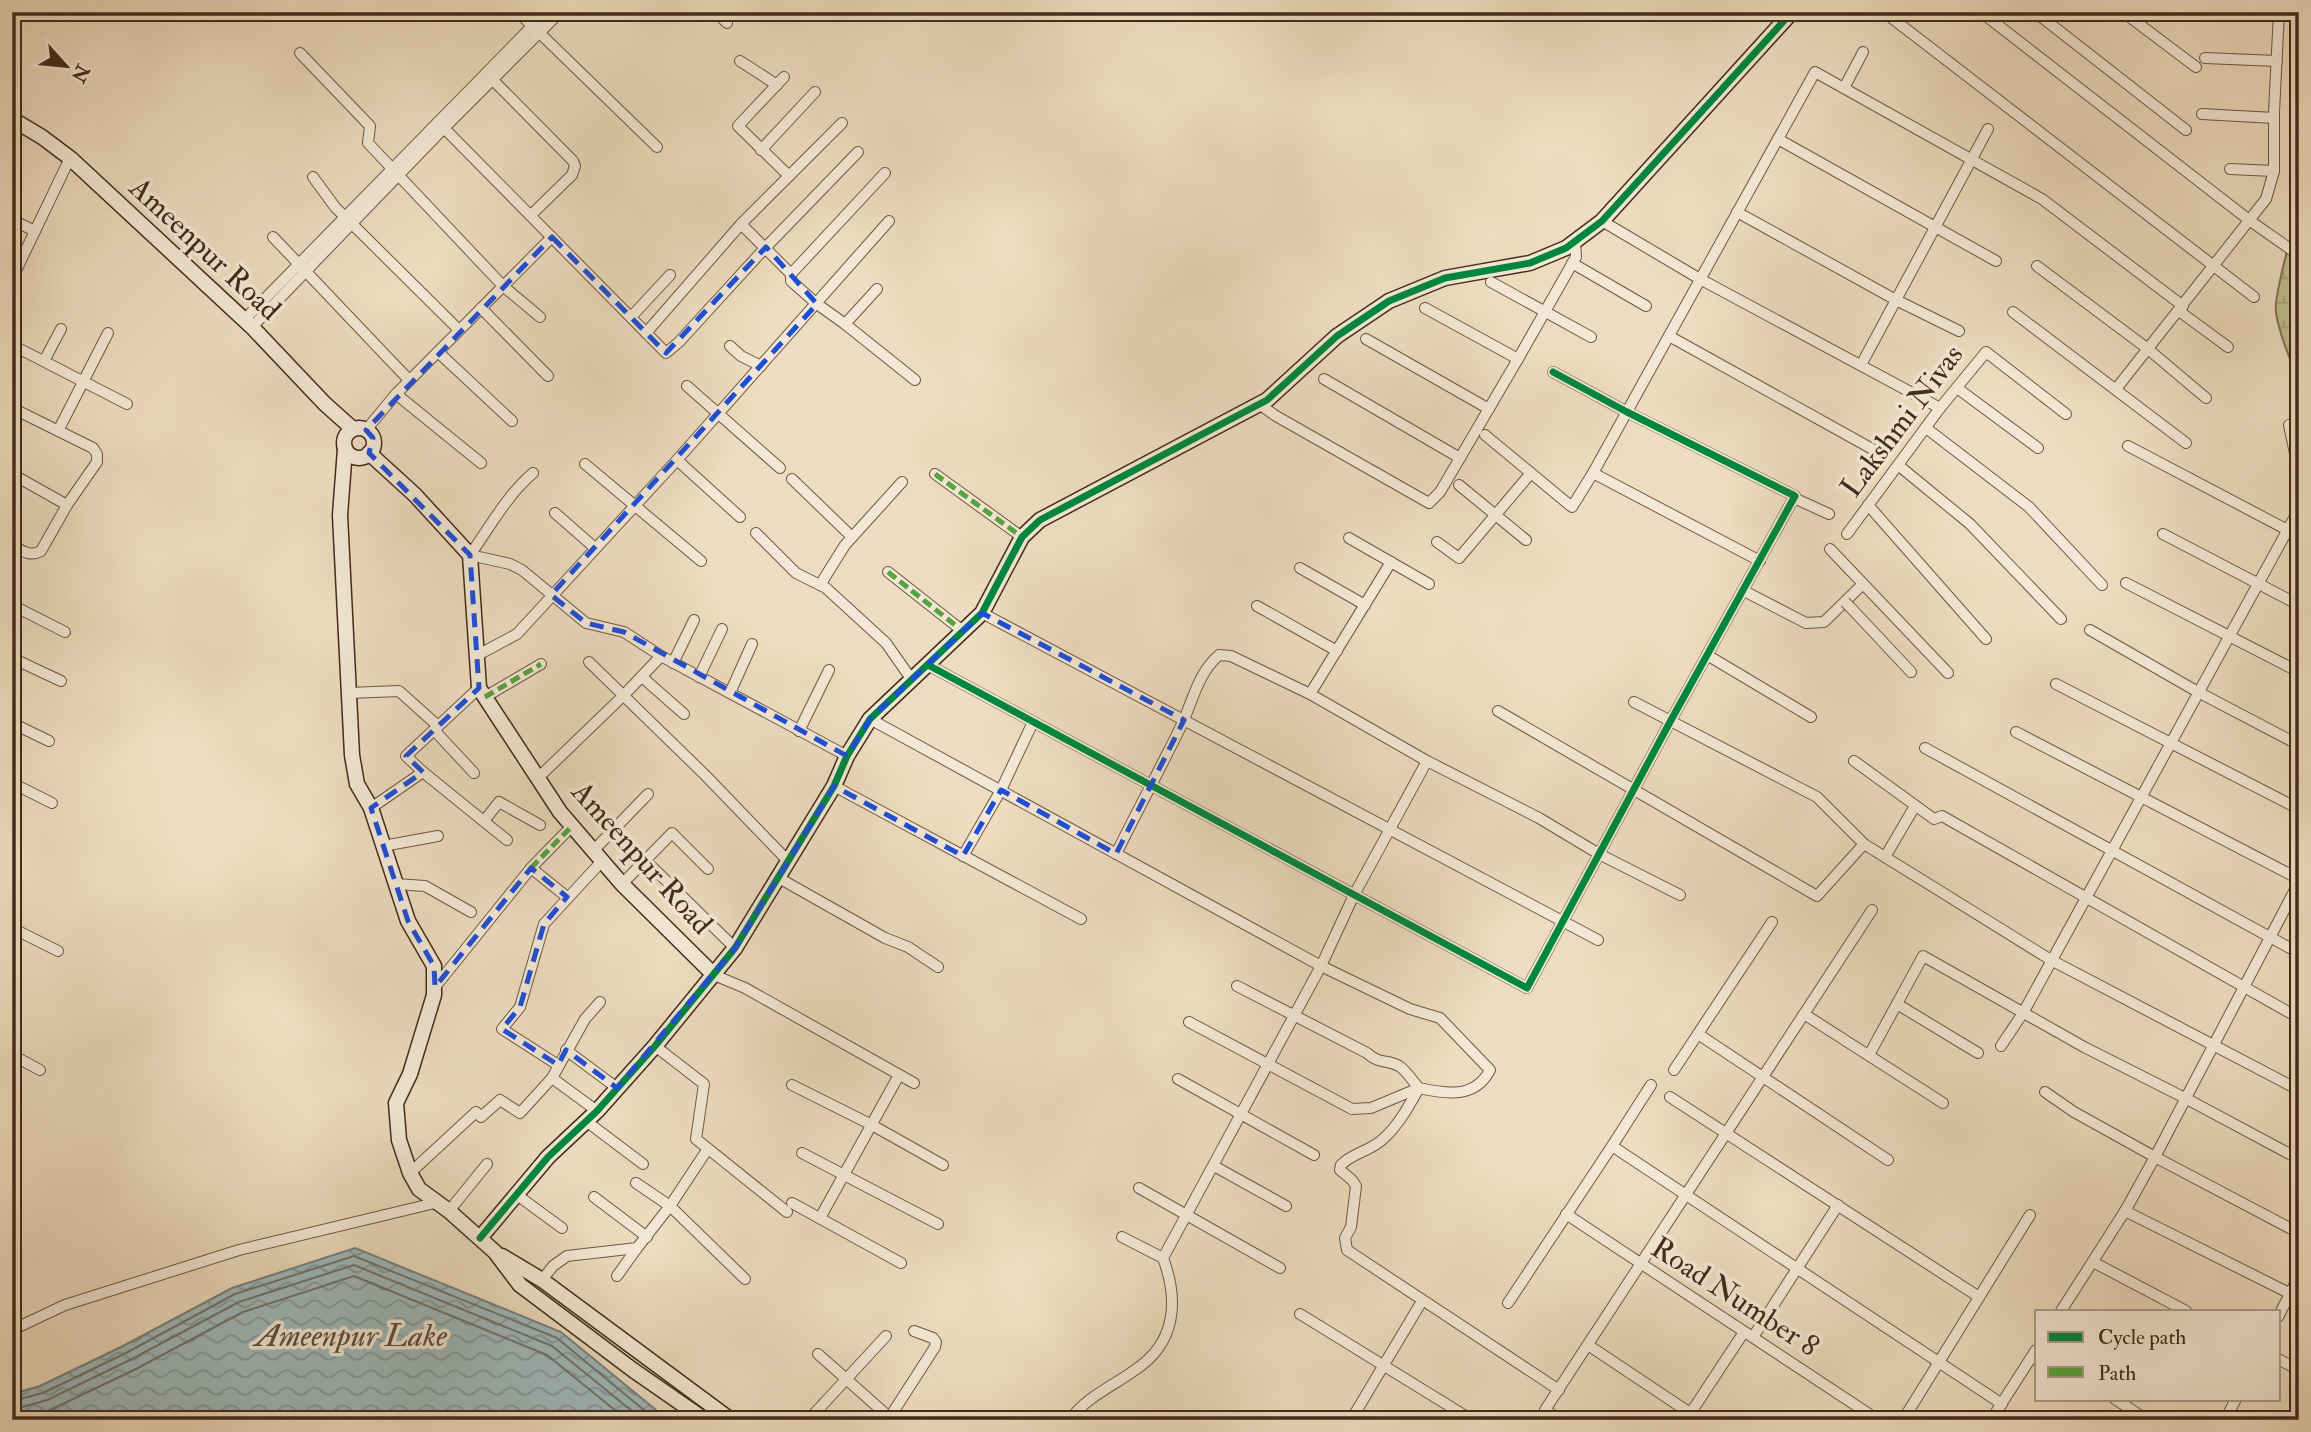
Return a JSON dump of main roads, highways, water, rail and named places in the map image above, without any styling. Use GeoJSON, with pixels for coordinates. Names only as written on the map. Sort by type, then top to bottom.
{"type":"FeatureCollection","features":[{"type":"Feature","properties":{"kind":"water","name":"Ameenpur Lake"},"geometry":{"type":"Polygon","coordinates":[[[355,1248],[561,1332],[665,1420],[12,1420],[12,1394],[40,1386],[123,1346],[232,1288],[355,1248]]]}}]}
